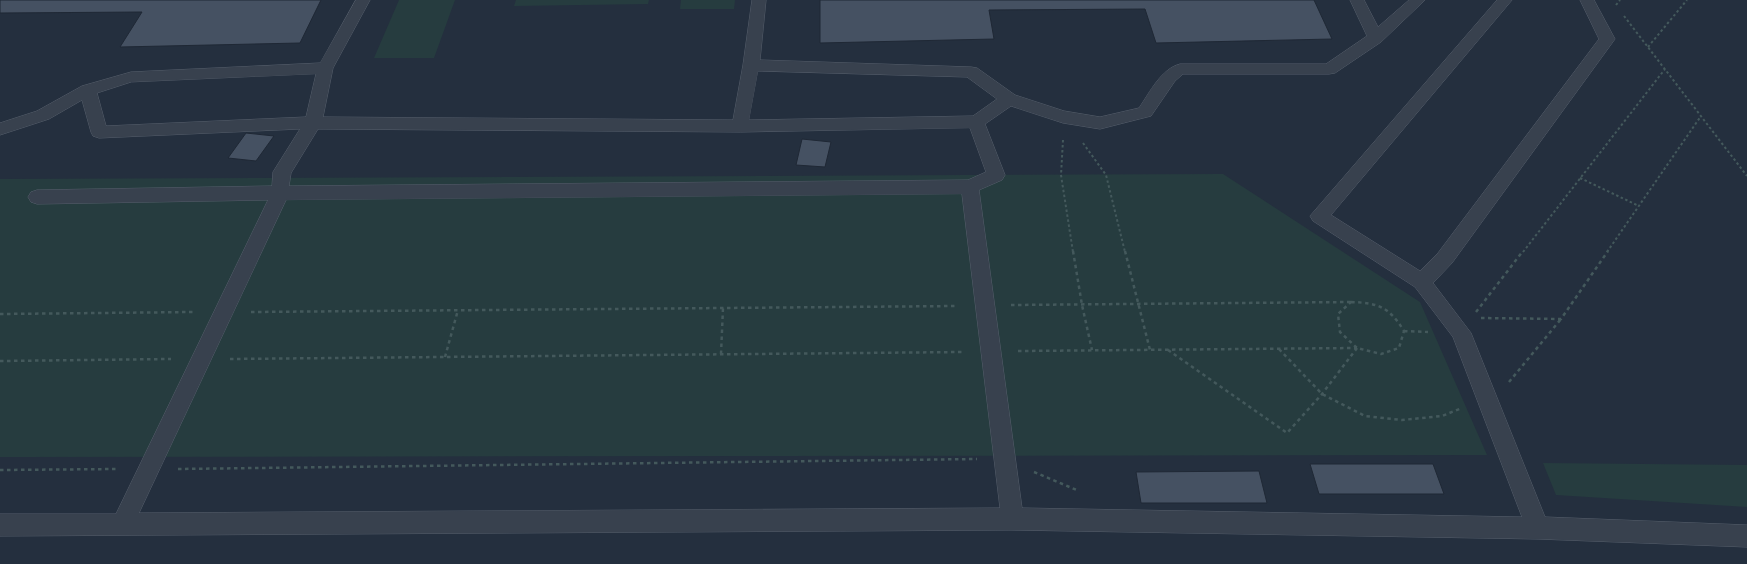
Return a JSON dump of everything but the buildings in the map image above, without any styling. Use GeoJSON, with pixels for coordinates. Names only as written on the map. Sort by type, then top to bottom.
{"type":"FeatureCollection","features":[{"type":"Feature","properties":{"kind":"lane"},"geometry":{"type":"LineString","coordinates":[[123,523],[280,193],[282,172],[313,123],[325,68],[363,0]]}},
{"type":"Feature","properties":{"kind":"lane"},"geometry":{"type":"LineString","coordinates":[[740,126],[751,64],[759,0]]}},
{"type":"Feature","properties":{"kind":"lane"},"geometry":{"type":"LineString","coordinates":[[1357,0],[1376,38]]}},
{"type":"Feature","properties":{"kind":"lane"},"geometry":{"type":"LineString","coordinates":[[751,64],[971,72],[1009,99],[1064,117],[1100,123],[1145,112],[1169,76],[1180,69],[1329,69],[1376,38],[1418,0]]}},
{"type":"Feature","properties":{"kind":"lane"},"geometry":{"type":"LineString","coordinates":[[1505,0],[1319,216],[1422,282],[1466,325],[1487,398],[1538,528]]}},
{"type":"Feature","properties":{"kind":"lane"},"geometry":{"type":"LineString","coordinates":[[1422,282],[1445,258],[1607,39],[1587,0]]}},
{"type":"Feature","properties":{"kind":"lane"},"geometry":{"type":"LineString","coordinates":[[0,129],[43,115],[88,90],[131,77],[325,68]]}},
{"type":"Feature","properties":{"kind":"lane"},"geometry":{"type":"LineString","coordinates":[[88,90],[98,132],[313,123],[740,126],[976,122],[1009,99]]}},
{"type":"Feature","properties":{"kind":"lane"},"geometry":{"type":"LineString","coordinates":[[38,197],[280,193],[970,187],[996,175],[976,122]]}},
{"type":"Feature","properties":{"kind":"lane"},"geometry":{"type":"LineString","coordinates":[[970,187],[1012,519]]}},
{"type":"Feature","properties":{"kind":"lane"},"geometry":{"type":"LineString","coordinates":[[0,525],[123,523],[1012,519],[1538,528],[1747,536]]}},
{"type":"Feature","properties":{"kind":"path"},"geometry":{"type":"LineString","coordinates":[[1648,47],[1687,0]]}},
{"type":"Feature","properties":{"kind":"path"},"geometry":{"type":"LineString","coordinates":[[1615,5],[1746,174]]}},
{"type":"Feature","properties":{"kind":"path"},"geometry":{"type":"LineString","coordinates":[[1466,325],[1665,69]]}},
{"type":"Feature","properties":{"kind":"path"},"geometry":{"type":"LineString","coordinates":[[1279,349],[1322,394],[1365,416],[1402,420],[1442,416],[1487,398],[1514,378],[1561,319],[1701,116]]}},
{"type":"Feature","properties":{"kind":"path"},"geometry":{"type":"LineString","coordinates":[[1064,117],[1106,175],[1140,304],[1150,350]]}},
{"type":"Feature","properties":{"kind":"path"},"geometry":{"type":"LineString","coordinates":[[1064,117],[1061,175],[1082,305],[1092,350]]}},
{"type":"Feature","properties":{"kind":"path"},"geometry":{"type":"LineString","coordinates":[[1580,178],[1639,206]]}},
{"type":"Feature","properties":{"kind":"path"},"geometry":{"type":"LineString","coordinates":[[1351,302],[1338,314],[1340,332],[1357,348]]}},
{"type":"Feature","properties":{"kind":"path"},"geometry":{"type":"LineString","coordinates":[[0,314],[1372,302],[1393,314],[1404,331],[1399,348],[1381,354],[1357,348],[0,361]]}},
{"type":"Feature","properties":{"kind":"path"},"geometry":{"type":"LineString","coordinates":[[721,354],[723,308]]}},
{"type":"Feature","properties":{"kind":"path"},"geometry":{"type":"LineString","coordinates":[[445,357],[458,310]]}},
{"type":"Feature","properties":{"kind":"path"},"geometry":{"type":"LineString","coordinates":[[1466,325],[1561,319]]}},
{"type":"Feature","properties":{"kind":"path"},"geometry":{"type":"LineString","coordinates":[[1168,350],[1287,433],[1322,394],[1357,348]]}},
{"type":"Feature","properties":{"kind":"path"},"geometry":{"type":"LineString","coordinates":[[0,470],[1004,459],[1085,493]]}},
{"type":"Feature","properties":{"kind":"green space"},"geometry":{"type":"Polygon","coordinates":[[[399,0],[455,0],[434,58],[374,58],[399,0]]]}},
{"type":"Feature","properties":{"kind":"green space"},"geometry":{"type":"Polygon","coordinates":[[[516,0],[649,0],[648,4],[514,6],[516,0]]]}},
{"type":"Feature","properties":{"kind":"green space"},"geometry":{"type":"Polygon","coordinates":[[[681,0],[735,0],[734,9],[680,9],[681,0]]]}},
{"type":"Feature","properties":{"kind":"green space"},"geometry":{"type":"Polygon","coordinates":[[[1223,174],[1420,302],[1487,455],[0,457],[0,179],[1223,174]]]}},
{"type":"Feature","properties":{"kind":"green space"},"geometry":{"type":"Polygon","coordinates":[[[1543,463],[1747,465],[1747,507],[1556,495],[1543,463]]]}}]}
